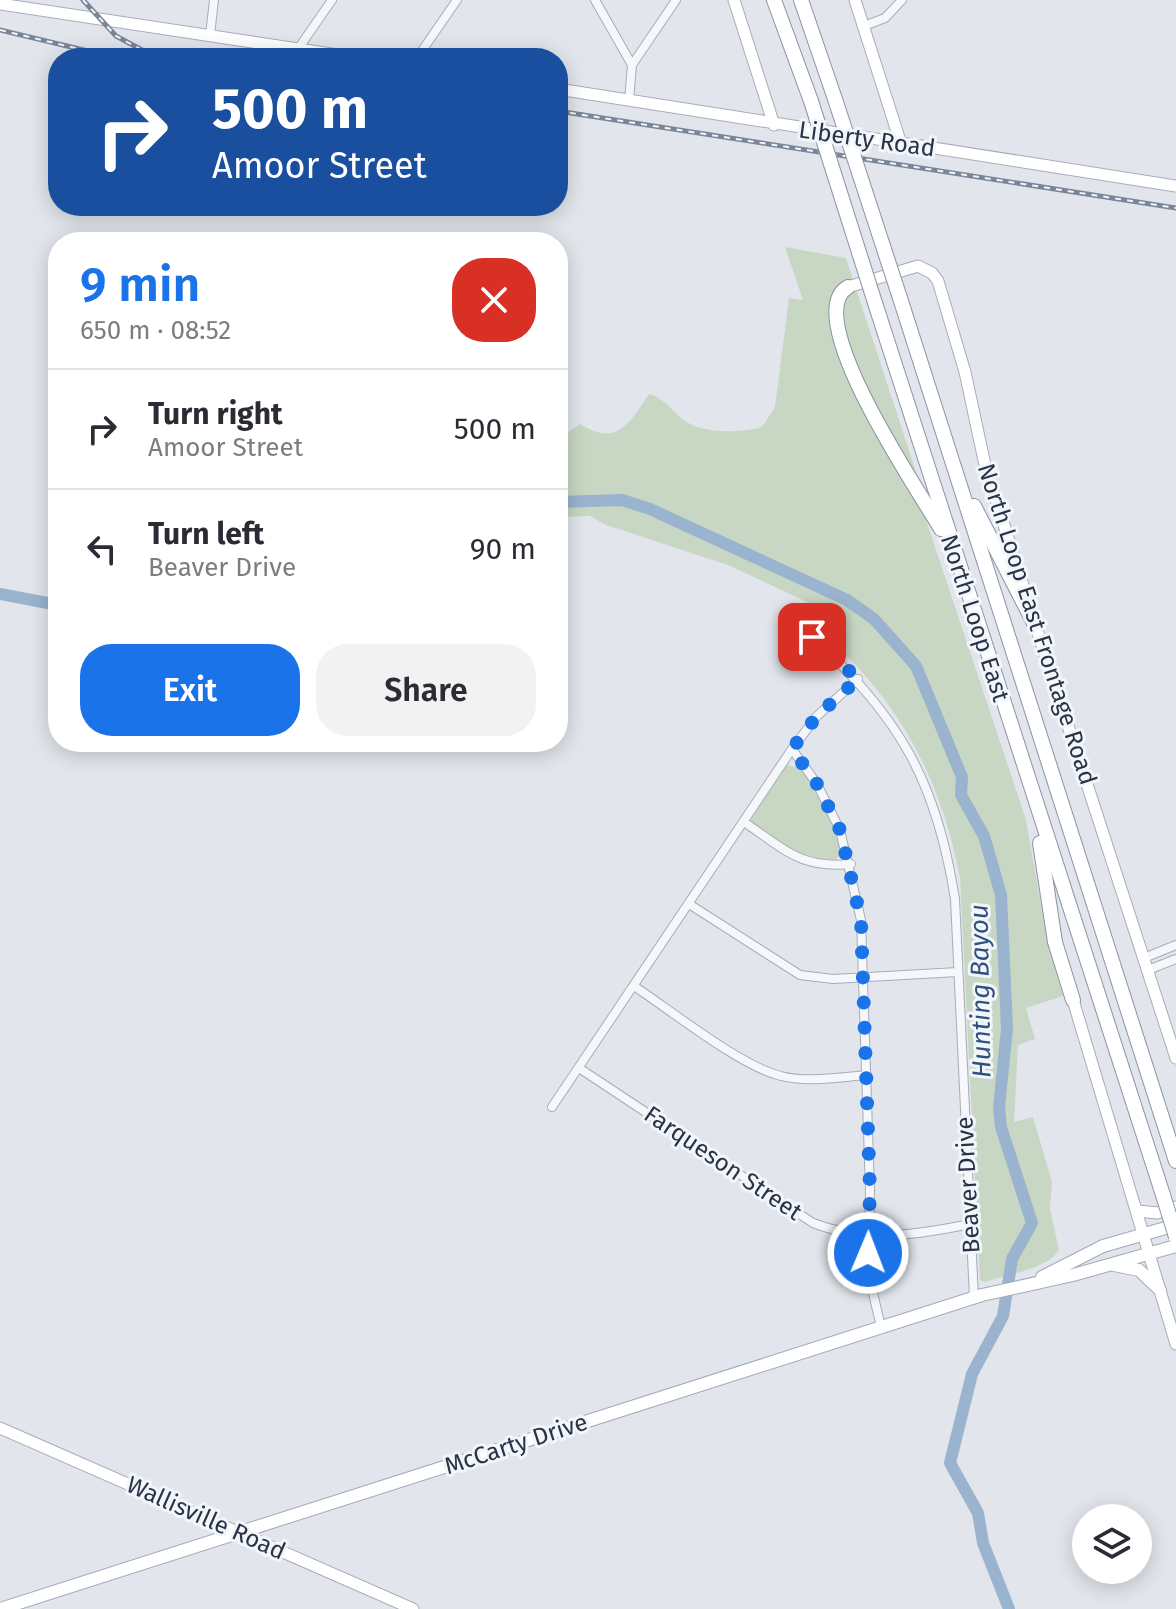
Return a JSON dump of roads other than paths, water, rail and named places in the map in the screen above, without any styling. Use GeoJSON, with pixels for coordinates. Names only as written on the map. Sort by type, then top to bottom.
{"type":"FeatureCollection","features":[{"type":"Feature","properties":{"kind":"highway","name":"North Loop East"},"geometry":{"type":"LineString","coordinates":[[774,0],[811,101],[1176,1237]]}},
{"type":"Feature","properties":{"kind":"highway","name":"North Loop East"},"geometry":{"type":"LineString","coordinates":[[801,0],[822,54],[1176,1161]]}},
{"type":"Feature","properties":{"kind":"highway"},"geometry":{"type":"LineString","coordinates":[[812,0],[822,54]]}},
{"type":"Feature","properties":{"kind":"highway"},"geometry":{"type":"LineString","coordinates":[[848,287],[838,299],[835,312],[851,369],[883,437],[955,553]]}},
{"type":"Feature","properties":{"kind":"highway"},"geometry":{"type":"LineString","coordinates":[[956,470],[1036,627]]}},
{"type":"Feature","properties":{"kind":"highway"},"geometry":{"type":"LineString","coordinates":[[1038,815],[1046,900],[1073,1000]]}},
{"type":"Feature","properties":{"kind":"main road"},"geometry":{"type":"LineString","coordinates":[[734,0],[774,125]]}},
{"type":"Feature","properties":{"kind":"main road"},"geometry":{"type":"LineString","coordinates":[[855,0],[901,144]]}},
{"type":"Feature","properties":{"kind":"main road"},"geometry":{"type":"LineString","coordinates":[[0,4],[292,48]]}},
{"type":"Feature","properties":{"kind":"main road","name":"Liberty Road"},"geometry":{"type":"LineString","coordinates":[[568,91],[1176,186]]}},
{"type":"Feature","properties":{"kind":"main road","name":"North Loop East Frontage Road"},"geometry":{"type":"LineString","coordinates":[[848,287],[918,266],[932,273],[938,281],[965,372],[985,465],[1176,1058]]}},
{"type":"Feature","properties":{"kind":"main road"},"geometry":{"type":"LineString","coordinates":[[1073,1000],[1176,1344]]}},
{"type":"Feature","properties":{"kind":"main road"},"geometry":{"type":"LineString","coordinates":[[1138,1211],[1157,1213],[1176,1207]]}},
{"type":"Feature","properties":{"kind":"main road","name":"McCarty Drive"},"geometry":{"type":"LineString","coordinates":[[1032,1282],[1103,1246],[1176,1225]]}},
{"type":"Feature","properties":{"kind":"main road","name":"McCarty Drive"},"geometry":{"type":"LineString","coordinates":[[0,1609],[978,1296],[1176,1246]]}},
{"type":"Feature","properties":{"kind":"main road"},"geometry":{"type":"LineString","coordinates":[[1111,1264],[1145,1273],[1160,1290]]}},
{"type":"Feature","properties":{"kind":"main road","name":"Wallisville Road"},"geometry":{"type":"LineString","coordinates":[[0,1428],[413,1609]]}},
{"type":"Feature","properties":{"kind":"street"},"geometry":{"type":"LineString","coordinates":[[210,35],[214,0]]}},
{"type":"Feature","properties":{"kind":"street"},"geometry":{"type":"LineString","coordinates":[[299,48],[332,0]]}},
{"type":"Feature","properties":{"kind":"street"},"geometry":{"type":"LineString","coordinates":[[424,48],[457,0]]}},
{"type":"Feature","properties":{"kind":"street"},"geometry":{"type":"LineString","coordinates":[[595,0],[632,65]]}},
{"type":"Feature","properties":{"kind":"street"},"geometry":{"type":"LineString","coordinates":[[629,101],[632,65],[676,0]]}},
{"type":"Feature","properties":{"kind":"street"},"geometry":{"type":"LineString","coordinates":[[864,26],[885,18],[902,0]]}},
{"type":"Feature","properties":{"kind":"street","name":"Beaver Drive"},"geometry":{"type":"LineString","coordinates":[[812,637],[858,679],[884,710],[927,786],[946,843],[955,899],[970,1224],[978,1296]]}},
{"type":"Feature","properties":{"kind":"street"},"geometry":{"type":"LineString","coordinates":[[552,1107],[792,749],[817,716],[858,679]]}},
{"type":"Feature","properties":{"kind":"street"},"geometry":{"type":"LineString","coordinates":[[792,749],[831,809],[851,864],[861,920],[870,1285],[881,1327]]}},
{"type":"Feature","properties":{"kind":"street"},"geometry":{"type":"LineString","coordinates":[[744,822],[800,860],[820,867],[851,864]]}},
{"type":"Feature","properties":{"kind":"street"},"geometry":{"type":"LineString","coordinates":[[689,904],[800,975],[833,979],[958,972]]}},
{"type":"Feature","properties":{"kind":"street"},"geometry":{"type":"LineString","coordinates":[[1144,958],[1176,945]]}},
{"type":"Feature","properties":{"kind":"street"},"geometry":{"type":"LineString","coordinates":[[1148,970],[1176,959]]}},
{"type":"Feature","properties":{"kind":"street"},"geometry":{"type":"LineString","coordinates":[[634,986],[769,1072],[802,1079],[867,1075]]}},
{"type":"Feature","properties":{"kind":"street","name":"Farqueson Street"},"geometry":{"type":"LineString","coordinates":[[579,1068],[813,1223],[849,1234],[868,1235],[914,1235],[970,1224]]}},
{"type":"Feature","properties":{"kind":"waterway","name":"Hunting Bayou"},"geometry":{"type":"LineString","coordinates":[[568,502],[622,500],[650,509],[847,600],[874,619],[916,666],[962,777],[961,795],[984,836],[1001,895],[1007,1029],[999,1107],[1001,1127],[1032,1223],[1012,1259],[1003,1316],[972,1374],[950,1463],[978,1513],[983,1543],[1009,1609]]}},
{"type":"Feature","properties":{"kind":"waterway","name":"Hunting Bayou"},"geometry":{"type":"LineString","coordinates":[[0,594],[48,603]]}},
{"type":"Feature","properties":{"kind":"railway"},"geometry":{"type":"LineString","coordinates":[[83,0],[116,36],[138,48]]}},
{"type":"Feature","properties":{"kind":"railway"},"geometry":{"type":"LineString","coordinates":[[0,30],[75,48]]}},
{"type":"Feature","properties":{"kind":"railway"},"geometry":{"type":"LineString","coordinates":[[568,113],[1176,208]]}}]}
